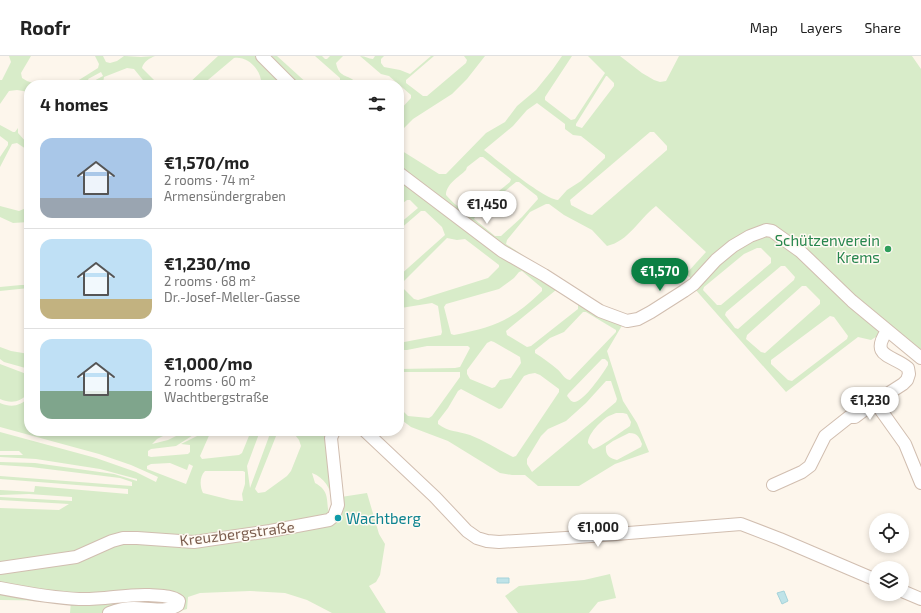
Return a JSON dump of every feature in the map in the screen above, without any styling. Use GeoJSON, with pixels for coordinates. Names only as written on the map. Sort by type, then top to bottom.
{"type":"FeatureCollection","features":[{"type":"Feature","properties":{"kind":"street"},"geometry":{"type":"LineString","coordinates":[[262,56],[286,80]]}},
{"type":"Feature","properties":{"kind":"street"},"geometry":{"type":"LineString","coordinates":[[404,177],[502,251],[590,305],[627,321],[638,319],[651,312],[694,284],[716,260],[732,246],[750,236],[766,230],[772,231],[800,251],[852,301],[921,358]]}},
{"type":"Feature","properties":{"kind":"street"},"geometry":{"type":"LineString","coordinates":[[773,485],[802,472],[810,466],[825,436],[849,417],[855,417],[907,380],[909,374],[908,368],[903,364],[888,358],[882,352],[882,338],[887,331]]}},
{"type":"Feature","properties":{"kind":"street"},"geometry":{"type":"LineString","coordinates":[[875,402],[905,444],[921,483]]}},
{"type":"Feature","properties":{"kind":"street","name":"Kreuzbergstraße"},"geometry":{"type":"LineString","coordinates":[[0,568],[76,557],[112,540],[123,538],[194,542],[300,526],[329,520],[334,516],[338,505],[332,436]]}},
{"type":"Feature","properties":{"kind":"street"},"geometry":{"type":"LineString","coordinates":[[370,436],[435,497],[467,531],[477,538],[487,541],[499,542],[558,539],[741,524],[780,538],[869,577]]}},
{"type":"Feature","properties":{"kind":"street"},"geometry":{"type":"LineString","coordinates":[[0,588],[49,596],[80,599],[143,595],[170,597],[179,601],[178,605],[175,607],[166,609],[150,610],[134,608],[115,610],[109,613]]}},
{"type":"Feature","properties":{"kind":"street"},"geometry":{"type":"LineString","coordinates":[[909,594],[921,599]]}},
{"type":"Feature","properties":{"kind":"green space"},"geometry":{"type":"Polygon","coordinates":[[[9,56],[31,56],[21,73],[22,78],[25,80],[24,80],[24,91],[9,91],[0,104],[0,80],[2,80],[11,62],[9,56]]]}},
{"type":"Feature","properties":{"kind":"green space"},"geometry":{"type":"Polygon","coordinates":[[[95,56],[103,56],[106,62],[110,63],[117,61],[124,56],[155,56],[145,62],[142,68],[154,80],[143,80],[134,69],[127,68],[104,77],[104,80],[96,80],[103,76],[101,72],[88,80],[79,80],[98,68],[99,64],[95,56]]]}},
{"type":"Feature","properties":{"kind":"green space"},"geometry":{"type":"Polygon","coordinates":[[[218,56],[259,56],[283,80],[261,80],[258,71],[252,64],[243,59],[234,58],[208,80],[192,80],[218,56]]]}},
{"type":"Feature","properties":{"kind":"green space"},"geometry":{"type":"Polygon","coordinates":[[[265,56],[277,56],[303,80],[291,80],[265,56]]]}},
{"type":"Feature","properties":{"kind":"green space"},"geometry":{"type":"Polygon","coordinates":[[[315,56],[322,56],[327,59],[330,56],[343,56],[336,63],[337,68],[341,73],[353,80],[340,80],[340,78],[315,56]]]}},
{"type":"Feature","properties":{"kind":"green space"},"geometry":{"type":"Polygon","coordinates":[[[360,56],[373,59],[375,56],[384,56],[381,59],[381,63],[384,67],[400,70],[410,74],[431,56],[434,56],[406,80],[406,83],[423,96],[427,96],[466,63],[467,60],[464,56],[485,56],[467,79],[452,94],[413,119],[404,128],[404,106],[411,98],[411,95],[404,89],[404,80],[394,80],[389,76],[381,74],[360,56]]]}},
{"type":"Feature","properties":{"kind":"green space"},"geometry":{"type":"Polygon","coordinates":[[[562,56],[572,56],[545,97],[545,100],[571,120],[575,119],[605,73],[588,56],[620,56],[642,73],[660,82],[666,81],[679,56],[912,56],[921,69],[921,352],[890,328],[871,340],[858,337],[786,392],[694,288],[698,285],[686,274],[706,252],[656,206],[628,235],[607,246],[592,230],[564,215],[549,204],[546,204],[530,212],[507,240],[506,244],[527,258],[525,261],[404,173],[404,152],[439,174],[446,174],[486,133],[505,122],[517,106],[536,90],[562,56]],[[606,76],[576,126],[582,128],[614,86],[614,83],[607,76],[606,76]],[[537,103],[527,110],[513,126],[484,150],[521,179],[542,193],[558,200],[567,190],[581,181],[605,158],[605,155],[581,136],[573,135],[565,129],[565,124],[537,103]],[[650,132],[570,200],[571,205],[592,215],[667,150],[667,146],[654,132],[650,132]],[[480,157],[467,167],[466,170],[450,184],[446,195],[458,206],[469,212],[473,212],[510,182],[511,179],[483,157],[480,157]],[[516,182],[476,215],[474,219],[495,236],[501,236],[522,217],[538,199],[537,196],[519,182],[516,182]],[[757,248],[744,254],[704,287],[703,290],[717,305],[721,305],[771,263],[771,258],[761,248],[757,248]],[[781,266],[726,312],[725,315],[735,328],[738,329],[794,280],[795,277],[785,266],[781,266]],[[802,286],[747,335],[746,339],[761,352],[765,353],[820,304],[820,300],[806,286],[802,286]],[[830,316],[771,360],[771,364],[788,380],[792,381],[847,339],[848,336],[834,317],[830,316]]]}},
{"type":"Feature","properties":{"kind":"green space"},"geometry":{"type":"Polygon","coordinates":[[[0,125],[13,132],[15,132],[18,128],[18,133],[24,140],[24,148],[17,143],[12,144],[0,167],[0,157],[8,145],[8,142],[0,136],[0,125]]]}},
{"type":"Feature","properties":{"kind":"green space"},"geometry":{"type":"Polygon","coordinates":[[[404,179],[459,220],[624,322],[607,351],[623,401],[637,423],[649,452],[615,464],[579,486],[538,486],[525,475],[500,473],[448,441],[411,427],[404,422],[404,412],[408,416],[429,418],[432,416],[460,377],[460,372],[404,372],[404,369],[460,367],[470,348],[468,346],[427,346],[404,350],[404,342],[441,335],[442,332],[438,306],[432,303],[404,308],[404,289],[414,299],[418,300],[488,278],[499,267],[499,265],[465,239],[457,240],[447,238],[404,281],[404,272],[445,235],[442,227],[425,211],[421,211],[404,226],[404,220],[418,208],[410,200],[404,202],[404,179]],[[522,271],[519,272],[514,278],[499,289],[446,304],[444,307],[451,334],[454,335],[481,329],[502,321],[521,309],[542,291],[542,288],[522,271]],[[556,290],[506,331],[507,335],[527,347],[531,346],[578,309],[578,305],[560,290],[556,290]],[[583,312],[564,332],[550,338],[535,350],[535,353],[570,380],[616,332],[616,330],[586,312],[583,312]],[[491,341],[487,343],[467,370],[467,374],[470,379],[492,388],[495,387],[500,380],[511,378],[521,363],[520,357],[491,341]],[[602,359],[567,396],[574,402],[583,397],[598,380],[608,365],[608,362],[605,359],[602,359]],[[535,373],[524,376],[502,408],[499,409],[461,389],[458,391],[438,421],[438,424],[449,430],[476,437],[513,457],[516,456],[559,392],[559,389],[540,375],[535,373]],[[606,381],[586,403],[566,421],[548,429],[541,436],[527,459],[527,464],[532,472],[616,402],[617,399],[611,381],[606,381]],[[616,413],[607,417],[595,428],[588,443],[593,449],[605,443],[630,426],[631,422],[627,414],[616,413]],[[629,433],[606,446],[608,456],[617,460],[641,447],[642,444],[638,436],[629,433]]]}},
{"type":"Feature","properties":{"kind":"green space"},"geometry":{"type":"Polygon","coordinates":[[[0,206],[19,211],[24,209],[24,222],[13,223],[0,217],[0,206]]]}},
{"type":"Feature","properties":{"kind":"green space"},"geometry":{"type":"Polygon","coordinates":[[[24,285],[24,289],[0,291],[0,287],[24,285]]]}},
{"type":"Feature","properties":{"kind":"green space"},"geometry":{"type":"Polygon","coordinates":[[[0,347],[24,353],[24,368],[4,362],[0,359],[0,347]]]}},
{"type":"Feature","properties":{"kind":"green space"},"geometry":{"type":"Polygon","coordinates":[[[0,364],[24,373],[24,397],[12,402],[0,399],[0,364]]]}},
{"type":"Feature","properties":{"kind":"green space"},"geometry":{"type":"Polygon","coordinates":[[[24,402],[24,434],[0,427],[0,403],[12,406],[24,402]]]}},
{"type":"Feature","properties":{"kind":"green space"},"geometry":{"type":"Polygon","coordinates":[[[0,432],[96,458],[136,472],[156,482],[158,477],[131,465],[99,454],[33,436],[163,436],[152,444],[168,440],[176,436],[192,436],[176,446],[151,449],[148,451],[148,456],[151,457],[188,454],[190,452],[190,445],[181,444],[197,436],[209,436],[200,456],[202,459],[239,455],[242,453],[249,436],[258,436],[247,466],[250,488],[269,436],[276,436],[255,489],[258,493],[265,492],[287,476],[291,471],[301,446],[296,436],[327,436],[333,501],[324,481],[312,473],[315,483],[323,489],[325,493],[329,515],[170,545],[330,522],[341,497],[367,493],[379,534],[385,544],[380,575],[376,582],[369,586],[386,613],[332,613],[307,600],[285,593],[250,591],[200,593],[188,597],[187,609],[173,613],[70,613],[71,601],[0,600],[0,508],[59,510],[69,504],[0,500],[0,497],[72,501],[72,497],[29,494],[0,495],[0,490],[34,492],[35,486],[128,494],[128,489],[0,479],[0,476],[132,486],[132,482],[120,478],[31,467],[0,465],[0,462],[35,463],[114,474],[137,481],[137,479],[100,469],[36,459],[0,457],[0,455],[23,455],[19,451],[0,451],[0,432]],[[170,463],[151,464],[147,466],[147,469],[186,484],[193,466],[189,464],[187,470],[170,463]],[[205,471],[201,482],[203,493],[231,500],[243,501],[242,494],[245,484],[245,472],[205,471]]]}},
{"type":"Feature","properties":{"kind":"green space"},"geometry":{"type":"Polygon","coordinates":[[[610,574],[616,598],[598,602],[589,613],[518,613],[505,596],[519,586],[584,580],[610,574]]]}},
{"type":"Feature","properties":{"kind":"water"},"geometry":{"type":"Polygon","coordinates":[[[497,578],[509,578],[509,583],[497,583],[497,578]]]}},
{"type":"Feature","properties":{"kind":"water"},"geometry":{"type":"Polygon","coordinates":[[[784,591],[788,601],[782,604],[777,593],[784,591]]]}},
{"type":"Feature","properties":{"kind":"place","name":"Schützenverein Krems"},"geometry":{"type":"Point","coordinates":[888,249]}},
{"type":"Feature","properties":{"kind":"place","name":"Wachtberg"},"geometry":{"type":"Point","coordinates":[338,518]}}]}
